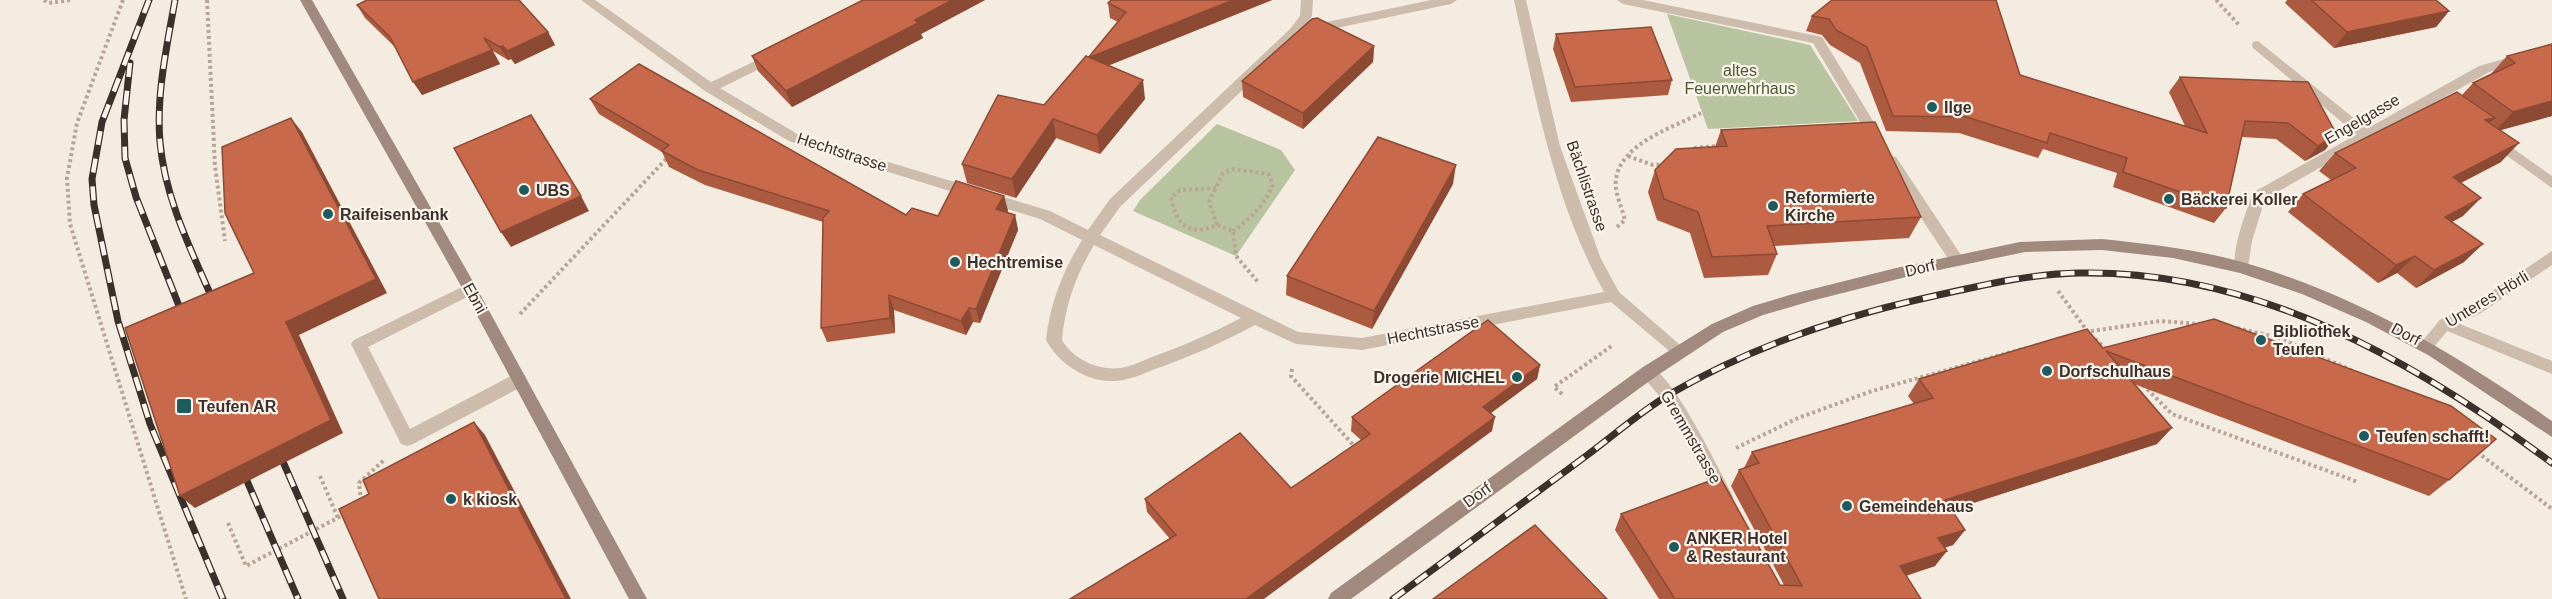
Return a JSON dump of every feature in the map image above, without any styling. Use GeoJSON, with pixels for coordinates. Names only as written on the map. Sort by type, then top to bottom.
{"type":"FeatureCollection","features":[{"type":"Feature","properties":{"kind":"street","name":"Ebni"},"geometry":{"type":"LineString","coordinates":[[306,0],[470,289],[638,599]]}},
{"type":"Feature","properties":{"kind":"street","name":"Hechtstrasse"},"geometry":{"type":"LineString","coordinates":[[587,0],[710,88],[794,138],[1045,215],[1090,235],[1296,338],[1362,344],[1614,296]]}},
{"type":"Feature","properties":{"kind":"street"},"geometry":{"type":"LineString","coordinates":[[1295,32],[1451,0]]}},
{"type":"Feature","properties":{"kind":"street","name":"Bächlistrasse"},"geometry":{"type":"LineString","coordinates":[[1520,0],[1564,182],[1580,226],[1614,296],[1679,351]]}},
{"type":"Feature","properties":{"kind":"street"},"geometry":{"type":"LineString","coordinates":[[1623,0],[1817,40],[1876,138],[1956,259]]}},
{"type":"Feature","properties":{"kind":"street"},"geometry":{"type":"LineString","coordinates":[[1255,318],[1201,346],[1123,375],[1110,376],[1098,373],[1066,358],[1054,340],[1054,328],[1072,273],[1090,235],[1114,203],[1295,32],[1306,16],[1307,1]]}},
{"type":"Feature","properties":{"kind":"street"},"geometry":{"type":"LineString","coordinates":[[2258,45],[2366,135]]}},
{"type":"Feature","properties":{"kind":"street","name":"Engelgasse"},"geometry":{"type":"LineString","coordinates":[[2241,267],[2245,241],[2259,196],[2366,135],[2439,100],[2484,69],[2552,50]]}},
{"type":"Feature","properties":{"kind":"street"},"geometry":{"type":"LineString","coordinates":[[710,88],[782,52]]}},
{"type":"Feature","properties":{"kind":"street"},"geometry":{"type":"LineString","coordinates":[[2480,130],[2552,183]]}},
{"type":"Feature","properties":{"kind":"street","name":"Dorf"},"geometry":{"type":"LineString","coordinates":[[1337,599],[1679,351],[1740,317],[1816,294],[1956,259],[2027,246],[2105,245],[2172,251],[2241,267],[2325,296],[2427,345],[2552,430]]}},
{"type":"Feature","properties":{"kind":"street","name":"Unteres Hörli"},"geometry":{"type":"LineString","coordinates":[[2427,345],[2445,324],[2476,309],[2552,257]]}},
{"type":"Feature","properties":{"kind":"street"},"geometry":{"type":"LineString","coordinates":[[470,289],[359,344],[407,439],[519,380]]}},
{"type":"Feature","properties":{"kind":"street"},"geometry":{"type":"LineString","coordinates":[[2445,324],[2552,368]]}},
{"type":"Feature","properties":{"kind":"street","name":"Gremmstrasse"},"geometry":{"type":"LineString","coordinates":[[1649,372],[1669,395],[1732,508]]}},
{"type":"Feature","properties":{"kind":"path"},"geometry":{"type":"LineString","coordinates":[[44,0],[49,3],[71,0]]}},
{"type":"Feature","properties":{"kind":"path"},"geometry":{"type":"LineString","coordinates":[[123,0],[77,123],[67,178],[70,224],[186,599]]}},
{"type":"Feature","properties":{"kind":"path"},"geometry":{"type":"LineString","coordinates":[[207,0],[215,166],[225,241]]}},
{"type":"Feature","properties":{"kind":"path"},"geometry":{"type":"LineString","coordinates":[[2216,0],[2258,45]]}},
{"type":"Feature","properties":{"kind":"path"},"geometry":{"type":"LineString","coordinates":[[1610,234],[1625,220],[1616,178],[1628,156],[1650,139],[1701,112]]}},
{"type":"Feature","properties":{"kind":"path"},"geometry":{"type":"LineString","coordinates":[[1684,152],[1723,145]]}},
{"type":"Feature","properties":{"kind":"path"},"geometry":{"type":"LineString","coordinates":[[518,316],[676,148]]}},
{"type":"Feature","properties":{"kind":"path"},"geometry":{"type":"LineString","coordinates":[[1628,156],[1653,165],[1666,164],[1670,159]]}},
{"type":"Feature","properties":{"kind":"path"},"geometry":{"type":"LineString","coordinates":[[1217,225],[1209,202],[1223,173],[1233,169],[1269,174],[1273,184],[1270,194],[1245,223],[1233,231]]}},
{"type":"Feature","properties":{"kind":"path"},"geometry":{"type":"LineString","coordinates":[[1216,188],[1180,190],[1171,197],[1173,214],[1177,222],[1194,230],[1207,231],[1217,225]]}},
{"type":"Feature","properties":{"kind":"path"},"geometry":{"type":"LineString","coordinates":[[1217,225],[1233,231]]}},
{"type":"Feature","properties":{"kind":"path"},"geometry":{"type":"LineString","coordinates":[[1233,231],[1236,256],[1258,283]]}},
{"type":"Feature","properties":{"kind":"path"},"geometry":{"type":"LineString","coordinates":[[2058,291],[2087,331],[2113,356]]}},
{"type":"Feature","properties":{"kind":"path"},"geometry":{"type":"LineString","coordinates":[[2076,334],[2160,321],[2205,324]]}},
{"type":"Feature","properties":{"kind":"path"},"geometry":{"type":"LineString","coordinates":[[2227,326],[2279,338],[2357,373]]}},
{"type":"Feature","properties":{"kind":"path"},"geometry":{"type":"LineString","coordinates":[[1296,338],[1291,376],[1358,451]]}},
{"type":"Feature","properties":{"kind":"path"},"geometry":{"type":"LineString","coordinates":[[1554,387],[1613,345]]}},
{"type":"Feature","properties":{"kind":"path"},"geometry":{"type":"LineString","coordinates":[[1733,450],[1798,418],[1872,391],[2031,346]]}},
{"type":"Feature","properties":{"kind":"path"},"geometry":{"type":"LineString","coordinates":[[2138,381],[2172,414],[2358,482]]}},
{"type":"Feature","properties":{"kind":"path"},"geometry":{"type":"LineString","coordinates":[[228,524],[246,566],[362,505],[359,483],[407,439]]}},
{"type":"Feature","properties":{"kind":"path"},"geometry":{"type":"LineString","coordinates":[[2467,445],[2552,509]]}},
{"type":"Feature","properties":{"kind":"path"},"geometry":{"type":"LineString","coordinates":[[320,476],[338,518]]}},
{"type":"Feature","properties":{"kind":"green space","name":"altes Feuerwehrhaus"},"geometry":{"type":"Polygon","coordinates":[[[1667,14],[1810,45],[1858,121],[1708,129],[1667,14]]]}},
{"type":"Feature","properties":{"kind":"green space"},"geometry":{"type":"Polygon","coordinates":[[[1217,124],[1281,150],[1295,170],[1236,256],[1133,211],[1140,200],[1217,124]]]}},
{"type":"Feature","properties":{"kind":"building"},"geometry":{"type":"Polygon","coordinates":[[[367,0],[519,0],[548,32],[507,51],[503,46],[500,47],[484,38],[492,50],[413,82],[390,37],[357,5],[367,0]]]}},
{"type":"Feature","properties":{"kind":"building"},"geometry":{"type":"Polygon","coordinates":[[[863,0],[952,0],[915,20],[918,23],[786,91],[752,56],[863,0]]]}},
{"type":"Feature","properties":{"kind":"building"},"geometry":{"type":"Polygon","coordinates":[[[1111,0],[1233,0],[1088,58],[1126,12],[1108,3],[1111,0]]]}},
{"type":"Feature","properties":{"kind":"building"},"geometry":{"type":"Polygon","coordinates":[[[1832,0],[1996,0],[2020,75],[2207,133],[2180,77],[2308,82],[2337,135],[2318,146],[2288,123],[2245,121],[2226,208],[2123,172],[2127,158],[2050,133],[2047,143],[1967,117],[1893,116],[1867,47],[1836,30],[1829,19],[1812,16],[1832,0]]]}},
{"type":"Feature","properties":{"kind":"building"},"geometry":{"type":"Polygon","coordinates":[[[2311,0],[2436,0],[2449,11],[2347,32],[2311,0]]]}},
{"type":"Feature","properties":{"kind":"building"},"geometry":{"type":"Polygon","coordinates":[[[1317,18],[1374,46],[1303,113],[1242,81],[1312,19],[1317,18]]]}},
{"type":"Feature","properties":{"kind":"building"},"geometry":{"type":"Polygon","coordinates":[[[1651,27],[1672,80],[1575,87],[1556,34],[1651,27]]]}},
{"type":"Feature","properties":{"kind":"building"},"geometry":{"type":"Polygon","coordinates":[[[2552,44],[2552,101],[2513,112],[2473,83],[2515,63],[2507,56],[2552,44]]]}},
{"type":"Feature","properties":{"kind":"building"},"geometry":{"type":"Polygon","coordinates":[[[1086,56],[1143,80],[1097,135],[1053,119],[1012,179],[962,164],[998,95],[1044,105],[1086,56]]]}},
{"type":"Feature","properties":{"kind":"building"},"geometry":{"type":"Polygon","coordinates":[[[639,64],[906,215],[912,208],[938,216],[956,181],[1004,196],[996,209],[1015,215],[976,309],[969,308],[961,321],[889,295],[890,318],[821,328],[823,218],[829,211],[698,170],[662,151],[669,145],[590,99],[639,64]]]}},
{"type":"Feature","properties":{"kind":"building"},"geometry":{"type":"Polygon","coordinates":[[[2457,92],[2495,118],[2485,120],[2519,143],[2453,177],[2481,198],[2445,217],[2483,244],[2434,270],[2415,256],[2396,265],[2303,194],[2356,168],[2335,153],[2457,92]]]}},
{"type":"Feature","properties":{"kind":"building"},"geometry":{"type":"Polygon","coordinates":[[[531,115],[581,196],[501,232],[454,148],[531,115]]]}},
{"type":"Feature","properties":{"kind":"building"},"geometry":{"type":"Polygon","coordinates":[[[291,118],[376,279],[286,322],[331,420],[180,496],[125,328],[254,273],[225,213],[222,147],[291,118]]]}},
{"type":"Feature","properties":{"kind":"building","name":"Reformierte Kirche"},"geometry":{"type":"Polygon","coordinates":[[[1875,122],[1921,217],[1767,226],[1777,254],[1712,257],[1698,212],[1664,199],[1655,170],[1676,149],[1727,146],[1721,130],[1875,122]]]}},
{"type":"Feature","properties":{"kind":"building"},"geometry":{"type":"Polygon","coordinates":[[[1378,137],[1456,165],[1374,311],[1287,276],[1378,137]]]}},
{"type":"Feature","properties":{"kind":"building"},"geometry":{"type":"Polygon","coordinates":[[[2214,319],[2451,406],[2496,439],[2449,480],[2106,351],[2172,428],[1945,500],[1965,530],[1938,538],[1947,551],[1900,566],[1921,599],[1675,599],[1621,514],[1720,477],[1780,585],[1802,586],[1739,470],[1759,463],[1752,452],[1933,398],[1919,379],[2087,329],[2103,348],[2214,319]]]}},
{"type":"Feature","properties":{"kind":"building"},"geometry":{"type":"Polygon","coordinates":[[[1488,320],[1540,365],[1483,407],[1495,417],[1246,599],[1070,599],[1176,535],[1145,499],[1240,433],[1291,488],[1370,434],[1352,417],[1488,320]]]}},
{"type":"Feature","properties":{"kind":"building"},"geometry":{"type":"Polygon","coordinates":[[[474,422],[566,599],[379,599],[339,509],[369,494],[363,480],[474,422]]]}},
{"type":"Feature","properties":{"kind":"building"},"geometry":{"type":"Polygon","coordinates":[[[1535,525],[1607,599],[1433,599],[1455,583],[1535,525]]]}},
{"type":"Feature","properties":{"kind":"railway"},"geometry":{"type":"LineString","coordinates":[[149,0],[102,122],[92,179],[94,205],[118,321],[150,424],[223,599]]}},
{"type":"Feature","properties":{"kind":"railway"},"geometry":{"type":"LineString","coordinates":[[175,0],[161,88],[160,142],[174,206],[189,247],[216,307]]}},
{"type":"Feature","properties":{"kind":"railway"},"geometry":{"type":"LineString","coordinates":[[130,63],[124,120],[125,158],[136,197],[185,321]]}},
{"type":"Feature","properties":{"kind":"railway"},"geometry":{"type":"LineString","coordinates":[[1393,599],[1648,408],[1700,377],[1794,336],[1859,315],[1963,290],[2039,276],[2078,273],[2144,276],[2207,287],[2270,304],[2330,328],[2388,357],[2500,425],[2552,463]]}},
{"type":"Feature","properties":{"kind":"railway"},"geometry":{"type":"LineString","coordinates":[[277,448],[343,599]]}},
{"type":"Feature","properties":{"kind":"railway"},"geometry":{"type":"LineString","coordinates":[[241,467],[298,599]]}},
{"type":"Feature","properties":{"kind":"place","name":"Ilge"},"geometry":{"type":"Point","coordinates":[1932,107]}},
{"type":"Feature","properties":{"kind":"place","name":"UBS"},"geometry":{"type":"Point","coordinates":[524,190]}},
{"type":"Feature","properties":{"kind":"place","name":"Bäckerei Koller"},"geometry":{"type":"Point","coordinates":[2169,199]}},
{"type":"Feature","properties":{"kind":"place","name":"Reformierte Kirche"},"geometry":{"type":"Point","coordinates":[1773,206]}},
{"type":"Feature","properties":{"kind":"place","name":"Raifeisenbank"},"geometry":{"type":"Point","coordinates":[328,214]}},
{"type":"Feature","properties":{"kind":"place","name":"Hechtremise"},"geometry":{"type":"Point","coordinates":[955,262]}},
{"type":"Feature","properties":{"kind":"place","name":"Bibliothek Teufen"},"geometry":{"type":"Point","coordinates":[2261,340]}},
{"type":"Feature","properties":{"kind":"place","name":"Dorfschulhaus"},"geometry":{"type":"Point","coordinates":[2047,371]}},
{"type":"Feature","properties":{"kind":"place","name":"Drogerie MICHEL"},"geometry":{"type":"Point","coordinates":[1517,377]}},
{"type":"Feature","properties":{"kind":"place","name":"Teufen AR"},"geometry":{"type":"Point","coordinates":[184,406]}},
{"type":"Feature","properties":{"kind":"place","name":"Teufen schafft!"},"geometry":{"type":"Point","coordinates":[2364,436]}},
{"type":"Feature","properties":{"kind":"place","name":"k kiosk"},"geometry":{"type":"Point","coordinates":[451,499]}},
{"type":"Feature","properties":{"kind":"place","name":"Gemeindehaus"},"geometry":{"type":"Point","coordinates":[1847,506]}},
{"type":"Feature","properties":{"kind":"place","name":"ANKER Hotel & Restaurant"},"geometry":{"type":"Point","coordinates":[1674,547]}}]}
